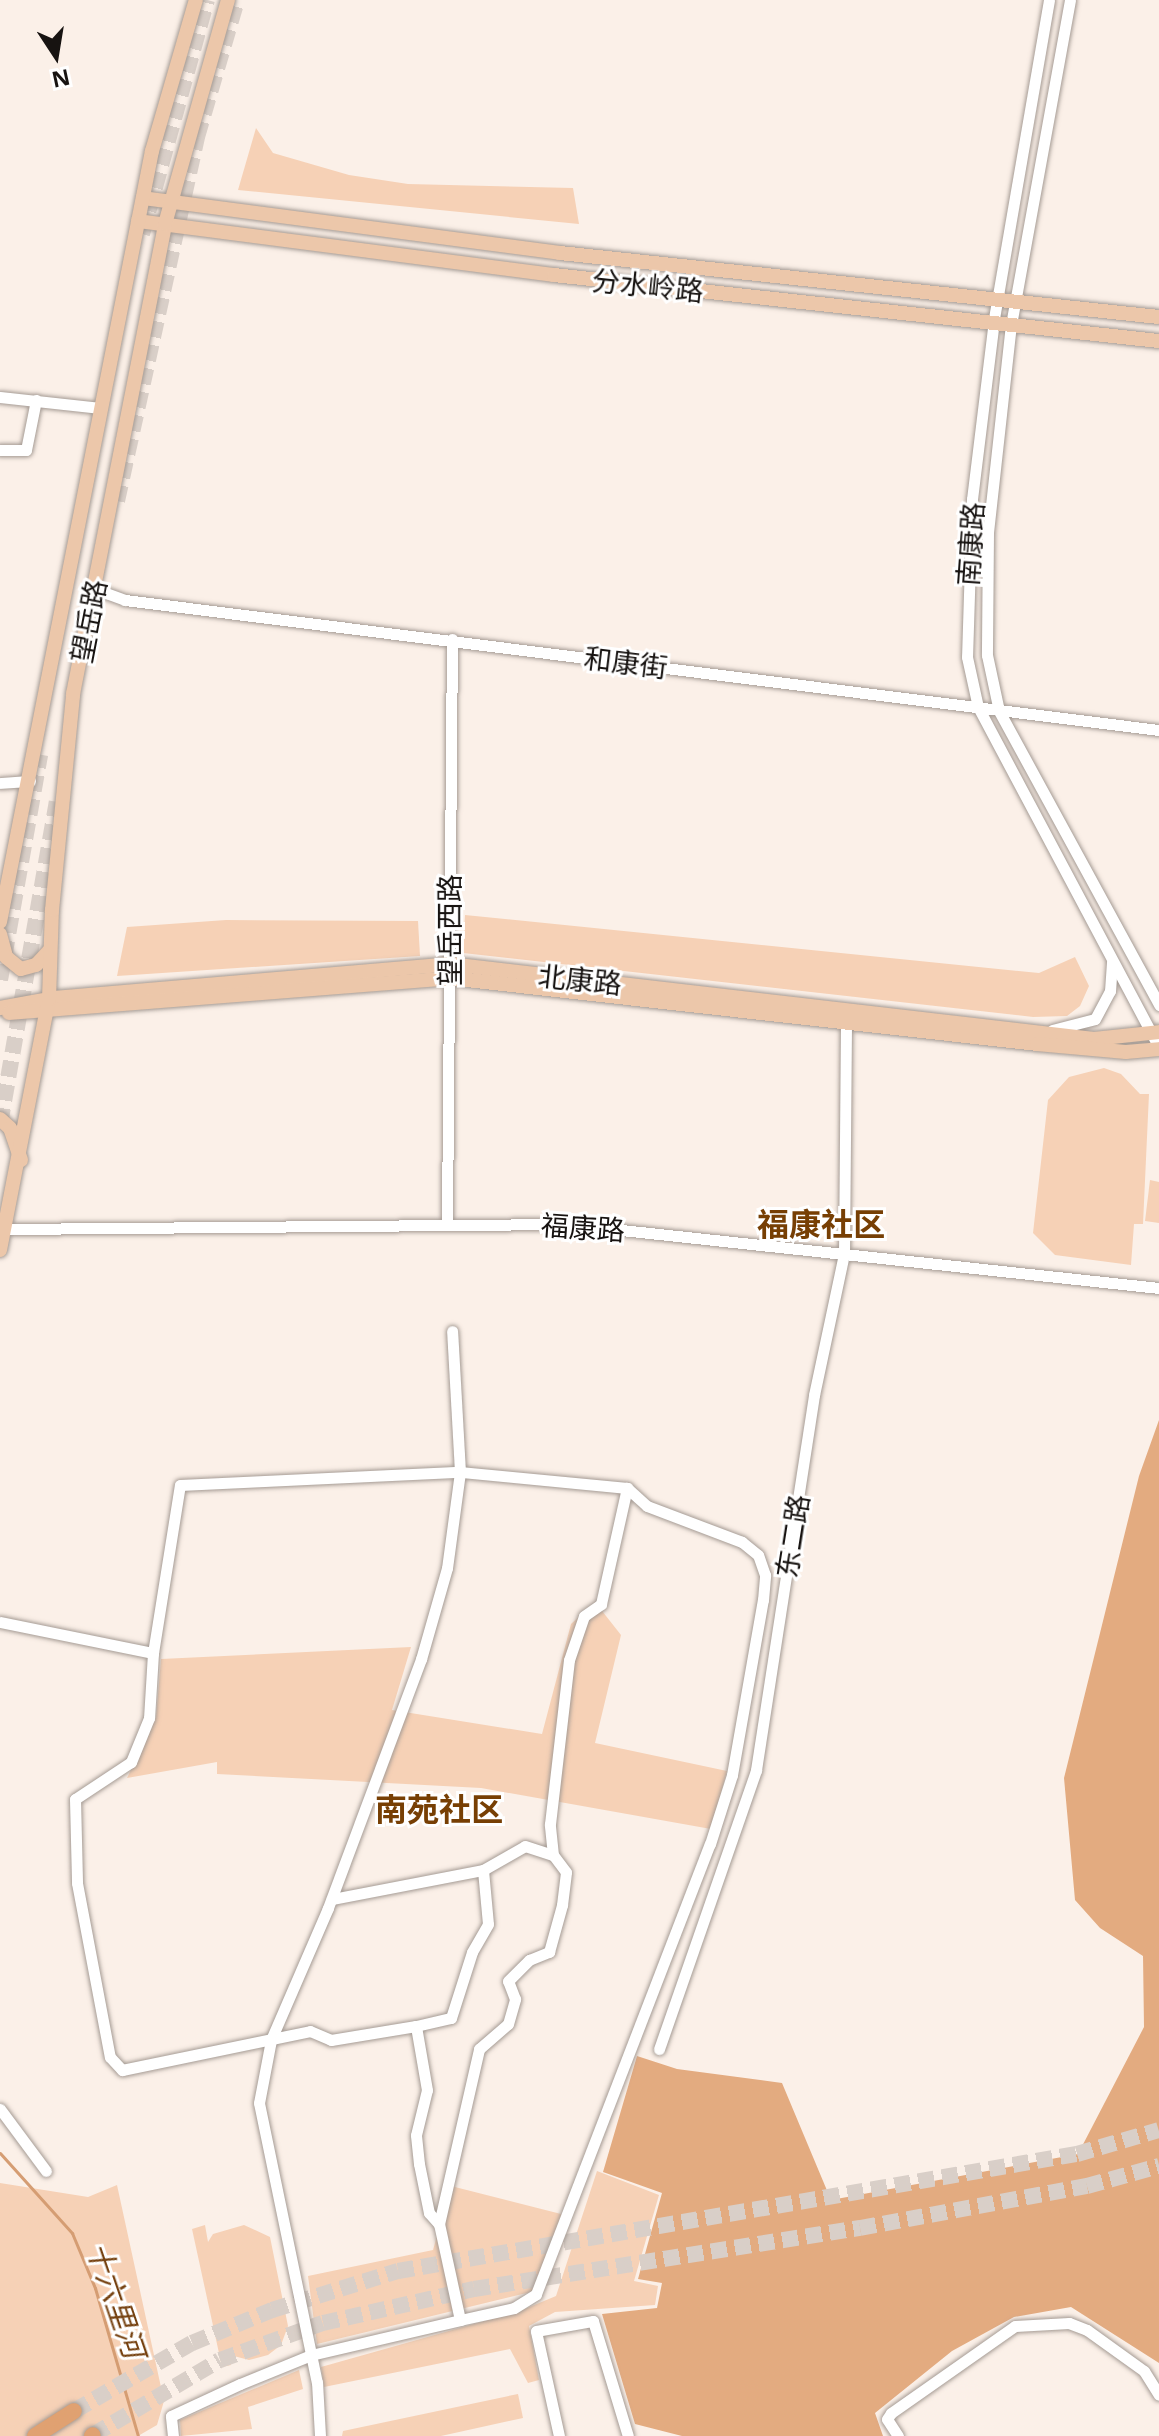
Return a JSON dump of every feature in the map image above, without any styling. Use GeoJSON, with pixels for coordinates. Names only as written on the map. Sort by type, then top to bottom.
{"type":"FeatureCollection","features":[{"type":"Feature","properties":{"kind":"highway"},"geometry":{"type":"LineString","coordinates":[[36,2435],[74,2411]]}},
{"type":"Feature","properties":{"kind":"main road","name":"望岳路"},"geometry":{"type":"LineString","coordinates":[[0,922],[138,221],[162,110],[196,0]]}},
{"type":"Feature","properties":{"kind":"main road","name":"望岳路"},"geometry":{"type":"LineString","coordinates":[[0,1250],[21,1160],[48,1006],[49,951],[73,694],[165,224],[228,0]]}},
{"type":"Feature","properties":{"kind":"main road","name":"分水岭路"},"geometry":{"type":"LineString","coordinates":[[143,198],[560,253],[1159,317]]}},
{"type":"Feature","properties":{"kind":"main road","name":"分水岭路"},"geometry":{"type":"LineString","coordinates":[[138,221],[554,275],[994,320],[1159,341]]}},
{"type":"Feature","properties":{"kind":"main road"},"geometry":{"type":"LineString","coordinates":[[0,934],[6,957],[21,969],[36,965],[49,951]]}},
{"type":"Feature","properties":{"kind":"main road","name":"北康路"},"geometry":{"type":"LineString","coordinates":[[0,1011],[449,971],[1094,1039],[1157,1040]]}},
{"type":"Feature","properties":{"kind":"main road","name":"北康路"},"geometry":{"type":"LineString","coordinates":[[846,1014],[1126,1052],[1157,1040]]}},
{"type":"Feature","properties":{"kind":"main road"},"geometry":{"type":"LineString","coordinates":[[0,1119],[10,1128],[21,1160]]}},
{"type":"Feature","properties":{"kind":"street","name":"南康路"},"geometry":{"type":"LineString","coordinates":[[1049,0],[994,320],[972,499],[966,599],[967,657],[978,707],[1157,1040]]}},
{"type":"Feature","properties":{"kind":"street","name":"南康路"},"geometry":{"type":"LineString","coordinates":[[1070,0],[1011,324],[984,598],[987,655],[999,711],[1159,1005]]}},
{"type":"Feature","properties":{"kind":"street"},"geometry":{"type":"LineString","coordinates":[[554,275],[560,253]]}},
{"type":"Feature","properties":{"kind":"street"},"geometry":{"type":"LineString","coordinates":[[0,397],[100,408]]}},
{"type":"Feature","properties":{"kind":"street"},"geometry":{"type":"LineString","coordinates":[[0,450],[26,450],[36,400]]}},
{"type":"Feature","properties":{"kind":"street","name":"和康街"},"geometry":{"type":"LineString","coordinates":[[95,589],[116,599],[1159,730]]}},
{"type":"Feature","properties":{"kind":"street","name":"望岳西路"},"geometry":{"type":"LineString","coordinates":[[447,1221],[452,639]]}},
{"type":"Feature","properties":{"kind":"street"},"geometry":{"type":"LineString","coordinates":[[0,783],[30,781]]}},
{"type":"Feature","properties":{"kind":"street"},"geometry":{"type":"LineString","coordinates":[[1036,1033],[1095,1019],[1110,991],[1112,960]]}},
{"type":"Feature","properties":{"kind":"street","name":"东二路"},"geometry":{"type":"LineString","coordinates":[[659,2049],[756,1770],[814,1395],[844,1254],[846,1014]]}},
{"type":"Feature","properties":{"kind":"street","name":"福康路"},"geometry":{"type":"LineString","coordinates":[[5,1229],[447,1221],[566,1224],[1159,1288]]}},
{"type":"Feature","properties":{"kind":"street"},"geometry":{"type":"LineString","coordinates":[[320,2436],[311,2355],[259,2103],[271,2040],[332,1899],[421,1659],[447,1568],[460,1472],[452,1331]]}},
{"type":"Feature","properties":{"kind":"street"},"geometry":{"type":"LineString","coordinates":[[173,2436],[171,2416],[311,2355],[514,2308],[536,2294],[710,1844],[732,1775],[765,1575],[758,1555],[742,1542],[647,1506],[627,1488],[460,1472],[180,1485],[153,1653],[149,1718],[131,1762],[75,1799],[77,1883],[110,2057],[122,2070],[310,2031],[331,2040],[451,2018],[472,1952],[488,1924],[483,1870]]}},
{"type":"Feature","properties":{"kind":"street"},"geometry":{"type":"LineString","coordinates":[[553,1855],[556,1743],[569,1660],[584,1616],[601,1604],[627,1488]]}},
{"type":"Feature","properties":{"kind":"street"},"geometry":{"type":"LineString","coordinates":[[0,1622],[153,1653]]}},
{"type":"Feature","properties":{"kind":"street"},"geometry":{"type":"LineString","coordinates":[[332,1899],[483,1870],[525,1846],[553,1855],[566,1872],[549,1952],[529,1960],[508,1981],[515,1999],[508,2024],[479,2049],[439,2224],[460,2320]]}},
{"type":"Feature","properties":{"kind":"street"},"geometry":{"type":"LineString","coordinates":[[416,2026],[427,2090],[416,2135],[419,2164],[429,2213],[439,2224]]}},
{"type":"Feature","properties":{"kind":"street"},"geometry":{"type":"LineString","coordinates":[[0,2109],[46,2171]]}},
{"type":"Feature","properties":{"kind":"street"},"geometry":{"type":"LineString","coordinates":[[559,2436],[536,2331],[593,2321],[628,2436]]}},
{"type":"Feature","properties":{"kind":"street"},"geometry":{"type":"LineString","coordinates":[[898,2436],[887,2419],[891,2413],[1015,2326],[1069,2323],[1087,2330],[1144,2371],[1159,2395]]}},
{"type":"Feature","properties":{"kind":"shaded area"},"geometry":{"type":"Polygon","coordinates":[[[256,128],[273,153],[349,175],[408,184],[573,188],[579,224],[238,190],[256,128]]]}},
{"type":"Feature","properties":{"kind":"shaded area"},"geometry":{"type":"Polygon","coordinates":[[[465,915],[1039,973],[1075,957],[1089,986],[1080,1006],[1067,1016],[1033,1017],[463,953],[465,915]]]}},
{"type":"Feature","properties":{"kind":"shaded area"},"geometry":{"type":"Polygon","coordinates":[[[226,920],[418,921],[420,956],[117,976],[127,927],[226,920]]]}},
{"type":"Feature","properties":{"kind":"shaded area"},"geometry":{"type":"Polygon","coordinates":[[[1104,1068],[1121,1074],[1140,1094],[1149,1094],[1143,1224],[1134,1224],[1131,1265],[1055,1255],[1033,1233],[1048,1100],[1069,1077],[1104,1068]]]}},
{"type":"Feature","properties":{"kind":"shaded area"},"geometry":{"type":"Polygon","coordinates":[[[1150,1180],[1159,1182],[1159,1223],[1145,1221],[1150,1180]]]}},
{"type":"Feature","properties":{"kind":"shaded area"},"geometry":{"type":"Polygon","coordinates":[[[1159,1420],[1159,2363],[1071,2307],[1014,2317],[952,2351],[875,2413],[883,2436],[682,2436],[635,2424],[602,2314],[657,2308],[662,2283],[638,2279],[662,2193],[603,2172],[637,2056],[677,2069],[782,2083],[831,2200],[1078,2154],[1144,2027],[1143,1956],[1100,1928],[1075,1900],[1064,1778],[1139,1476],[1159,1420]]]}},
{"type":"Feature","properties":{"kind":"shaded area"},"geometry":{"type":"Polygon","coordinates":[[[595,1602],[621,1635],[595,1743],[727,1771],[711,1829],[481,1788],[217,1774],[217,1762],[127,1778],[156,1718],[161,1659],[411,1647],[392,1710],[542,1734],[571,1624],[595,1602]]]}},
{"type":"Feature","properties":{"kind":"shaded area"},"geometry":{"type":"Polygon","coordinates":[[[597,2171],[659,2195],[634,2281],[658,2286],[655,2305],[555,2312],[529,2326],[539,2380],[528,2383],[510,2349],[324,2387],[321,2367],[520,2311],[556,2296],[597,2171]]]}},
{"type":"Feature","properties":{"kind":"shaded area"},"geometry":{"type":"Polygon","coordinates":[[[0,2183],[88,2197],[117,2185],[164,2401],[157,2425],[138,2436],[0,2436],[0,2183]]]}},
{"type":"Feature","properties":{"kind":"shaded area"},"geometry":{"type":"Polygon","coordinates":[[[451,2186],[565,2215],[535,2291],[317,2344],[308,2276],[433,2250],[451,2186]]]}},
{"type":"Feature","properties":{"kind":"shaded area"},"geometry":{"type":"Polygon","coordinates":[[[205,2225],[208,2242],[213,2234],[244,2225],[270,2237],[288,2326],[281,2345],[268,2355],[249,2360],[230,2355],[231,2365],[222,2367],[192,2229],[205,2225]]]}},
{"type":"Feature","properties":{"kind":"shaded area"},"geometry":{"type":"Polygon","coordinates":[[[299,2370],[303,2389],[248,2407],[252,2429],[181,2436],[180,2420],[299,2370]]]}},
{"type":"Feature","properties":{"kind":"shaded area"},"geometry":{"type":"Polygon","coordinates":[[[518,2394],[523,2418],[441,2436],[342,2436],[343,2431],[518,2394]]]}},
{"type":"Feature","properties":{"kind":"waterway","name":"十六里河"},"geometry":{"type":"LineString","coordinates":[[0,2153],[72,2233],[95,2288],[138,2436]]}},
{"type":"Feature","properties":{"kind":"tunnel"},"geometry":{"type":"LineString","coordinates":[[142,234],[207,0]]}},
{"type":"Feature","properties":{"kind":"tunnel"},"geometry":{"type":"LineString","coordinates":[[117,501],[197,137],[237,0]]}},
{"type":"Feature","properties":{"kind":"tunnel"},"geometry":{"type":"LineString","coordinates":[[0,980],[40,755]]}},
{"type":"Feature","properties":{"kind":"tunnel"},"geometry":{"type":"LineString","coordinates":[[0,1124],[57,802]]}},
{"type":"Feature","properties":{"kind":"tunnel"},"geometry":{"type":"LineString","coordinates":[[74,2411],[192,2343],[272,2310],[398,2271],[1077,2154],[1159,2130]]}},
{"type":"Feature","properties":{"kind":"tunnel"},"geometry":{"type":"LineString","coordinates":[[93,2435],[220,2360],[323,2323],[474,2289],[860,2228],[1087,2186],[1159,2166]]}},
{"type":"Feature","properties":{"kind":"district","name":"福康社区"},"geometry":{"type":"Point","coordinates":[821,1224]}},
{"type":"Feature","properties":{"kind":"district","name":"南苑社区"},"geometry":{"type":"Point","coordinates":[439,1809]}}]}
